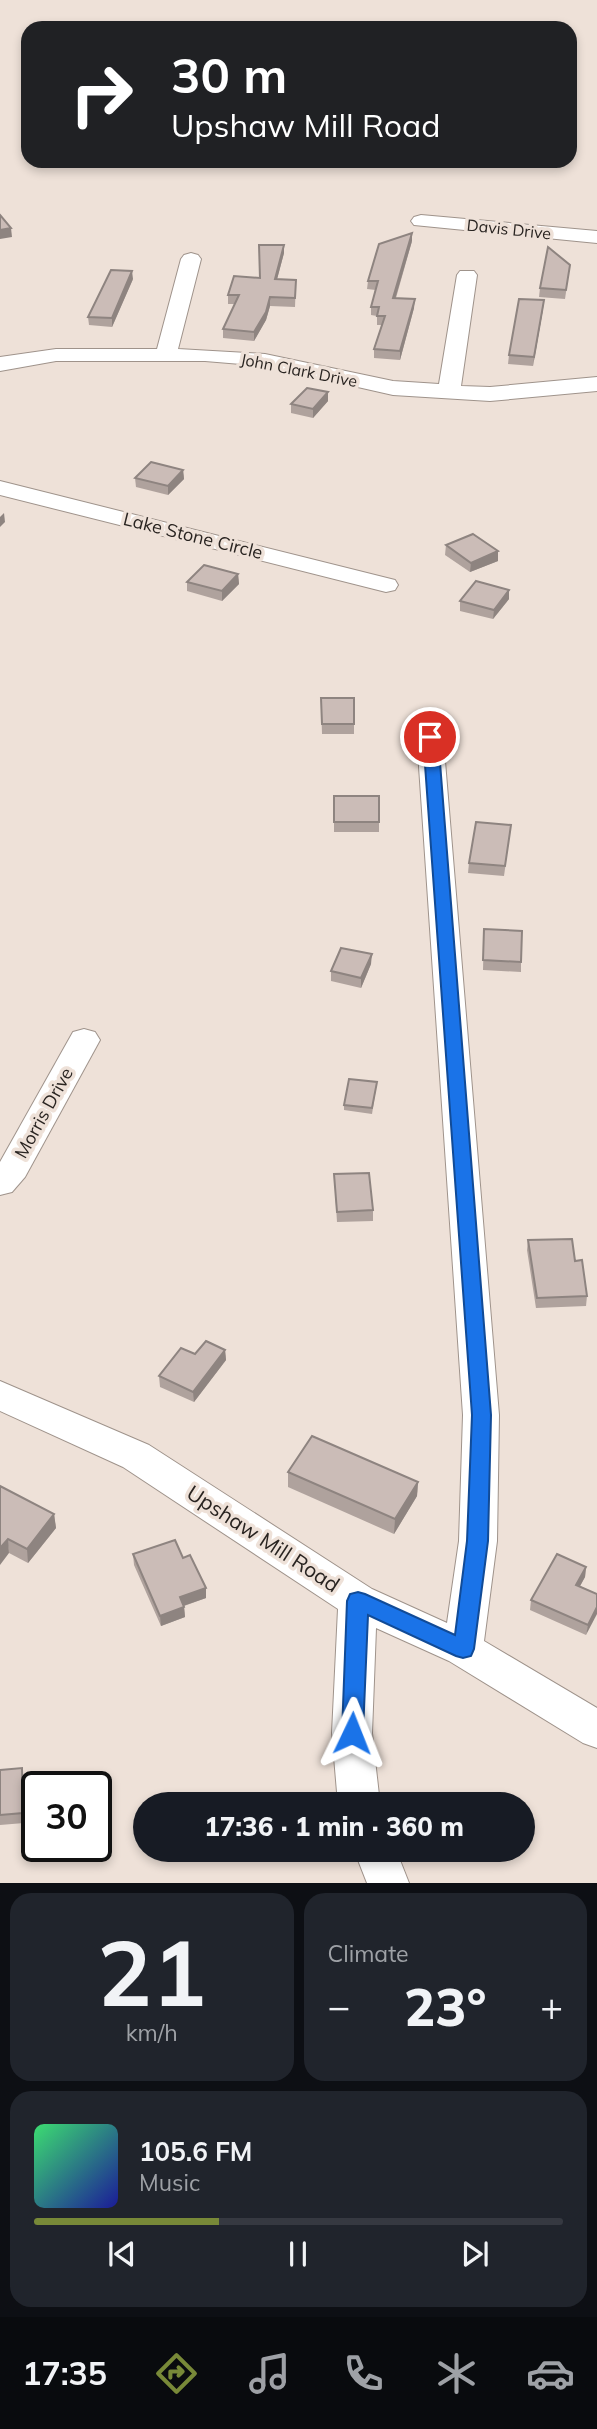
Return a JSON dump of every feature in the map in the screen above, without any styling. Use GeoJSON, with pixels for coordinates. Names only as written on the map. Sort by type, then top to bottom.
{"type":"FeatureCollection","features":[{"type":"Feature","properties":{"kind":"street","name":"Davis Drive"},"geometry":{"type":"LineString","coordinates":[[421,221],[597,237]]}},
{"type":"Feature","properties":{"kind":"street"},"geometry":{"type":"LineString","coordinates":[[166,355],[191,259]]}},
{"type":"Feature","properties":{"kind":"street"},"geometry":{"type":"LineString","coordinates":[[449,392],[467,275]]}},
{"type":"Feature","properties":{"kind":"street","name":"John Clark Drive"},"geometry":{"type":"LineString","coordinates":[[0,363],[55,355],[205,355],[265,360],[393,388],[489,394],[597,384]]}},
{"type":"Feature","properties":{"kind":"street","name":"Lake Stone Circle"},"geometry":{"type":"LineString","coordinates":[[0,488],[386,585]]}},
{"type":"Feature","properties":{"kind":"street"},"geometry":{"type":"LineString","coordinates":[[430,737],[481,1415],[478,1541],[463,1649]]}},
{"type":"Feature","properties":{"kind":"street","name":"Morris Drive"},"geometry":{"type":"LineString","coordinates":[[0,1182],[13,1169],[84,1041]]}},
{"type":"Feature","properties":{"kind":"street","name":"Upshaw Mill Road"},"geometry":{"type":"LineString","coordinates":[[0,1395],[136,1456],[358,1601],[463,1649],[597,1730]]}},
{"type":"Feature","properties":{"kind":"street"},"geometry":{"type":"LineString","coordinates":[[358,1601],[352,1733],[358,1792]]}},
{"type":"Feature","properties":{"kind":"street"},"geometry":{"type":"LineString","coordinates":[[380,1862],[388,1883]]}},
{"type":"Feature","properties":{"kind":"building"},"geometry":{"type":"Polygon","coordinates":[[[0,215],[11,228],[0,230],[0,215]]]}},
{"type":"Feature","properties":{"kind":"building"},"geometry":{"type":"Polygon","coordinates":[[[412,233],[393,298],[415,299],[400,351],[374,349],[385,316],[377,316],[379,307],[371,307],[378,281],[368,281],[379,244],[412,233]]]}},
{"type":"Feature","properties":{"kind":"building"},"geometry":{"type":"Polygon","coordinates":[[[259,245],[284,245],[275,279],[296,280],[295,298],[270,297],[266,312],[254,332],[223,329],[239,295],[228,295],[234,276],[260,278],[259,245]]]}},
{"type":"Feature","properties":{"kind":"building"},"geometry":{"type":"Polygon","coordinates":[[[548,247],[570,265],[566,290],[540,288],[548,247]]]}},
{"type":"Feature","properties":{"kind":"building"},"geometry":{"type":"Polygon","coordinates":[[[111,270],[132,271],[112,318],[88,317],[111,270]]]}},
{"type":"Feature","properties":{"kind":"building"},"geometry":{"type":"Polygon","coordinates":[[[519,299],[544,300],[534,357],[509,355],[519,299]]]}},
{"type":"Feature","properties":{"kind":"building"},"geometry":{"type":"Polygon","coordinates":[[[307,388],[328,392],[313,409],[291,404],[307,388]]]}},
{"type":"Feature","properties":{"kind":"building"},"geometry":{"type":"Polygon","coordinates":[[[151,462],[183,470],[168,486],[135,478],[151,462]]]}},
{"type":"Feature","properties":{"kind":"building"},"geometry":{"type":"Polygon","coordinates":[[[473,534],[498,551],[471,563],[446,545],[473,534]]]}},
{"type":"Feature","properties":{"kind":"building"},"geometry":{"type":"Polygon","coordinates":[[[204,565],[238,574],[222,591],[187,582],[204,565]]]}},
{"type":"Feature","properties":{"kind":"building"},"geometry":{"type":"Polygon","coordinates":[[[476,581],[509,590],[494,610],[460,601],[476,581]]]}},
{"type":"Feature","properties":{"kind":"building"},"geometry":{"type":"Polygon","coordinates":[[[321,698],[354,698],[354,724],[322,724],[321,698]]]}},
{"type":"Feature","properties":{"kind":"building"},"geometry":{"type":"Polygon","coordinates":[[[334,796],[379,796],[379,822],[334,822],[334,796]]]}},
{"type":"Feature","properties":{"kind":"building"},"geometry":{"type":"Polygon","coordinates":[[[476,822],[511,825],[505,866],[469,863],[476,822]]]}},
{"type":"Feature","properties":{"kind":"building"},"geometry":{"type":"Polygon","coordinates":[[[484,929],[522,931],[521,962],[483,960],[484,929]]]}},
{"type":"Feature","properties":{"kind":"building"},"geometry":{"type":"Polygon","coordinates":[[[341,948],[372,954],[361,978],[331,971],[341,948]]]}},
{"type":"Feature","properties":{"kind":"building"},"geometry":{"type":"Polygon","coordinates":[[[349,1079],[377,1082],[372,1108],[344,1105],[349,1079]]]}},
{"type":"Feature","properties":{"kind":"building"},"geometry":{"type":"Polygon","coordinates":[[[369,1173],[373,1210],[337,1212],[334,1174],[369,1173]]]}},
{"type":"Feature","properties":{"kind":"building"},"geometry":{"type":"Polygon","coordinates":[[[572,1239],[575,1261],[582,1260],[587,1296],[537,1298],[528,1240],[572,1239]]]}},
{"type":"Feature","properties":{"kind":"building"},"geometry":{"type":"Polygon","coordinates":[[[206,1341],[225,1350],[193,1392],[159,1376],[181,1348],[195,1354],[206,1341]]]}},
{"type":"Feature","properties":{"kind":"building"},"geometry":{"type":"Polygon","coordinates":[[[312,1436],[418,1482],[395,1519],[288,1472],[312,1436]]]}},
{"type":"Feature","properties":{"kind":"building"},"geometry":{"type":"Polygon","coordinates":[[[0,1486],[54,1514],[27,1549],[8,1539],[0,1548],[0,1486]]]}},
{"type":"Feature","properties":{"kind":"building"},"geometry":{"type":"Polygon","coordinates":[[[175,1540],[183,1558],[190,1555],[206,1588],[180,1597],[184,1607],[160,1616],[133,1554],[175,1540]]]}},
{"type":"Feature","properties":{"kind":"building"},"geometry":{"type":"Polygon","coordinates":[[[557,1554],[586,1567],[576,1585],[597,1594],[597,1607],[588,1625],[531,1600],[557,1554]]]}},
{"type":"Feature","properties":{"kind":"building"},"geometry":{"type":"Polygon","coordinates":[[[22,1768],[21,1813],[0,1815],[0,1770],[22,1768]]]}},
{"type":"Feature","properties":{"kind":"route"},"geometry":{"type":"LineString","coordinates":[[352,1733],[358,1601],[463,1649],[478,1541],[481,1415],[430,737]]}}]}
